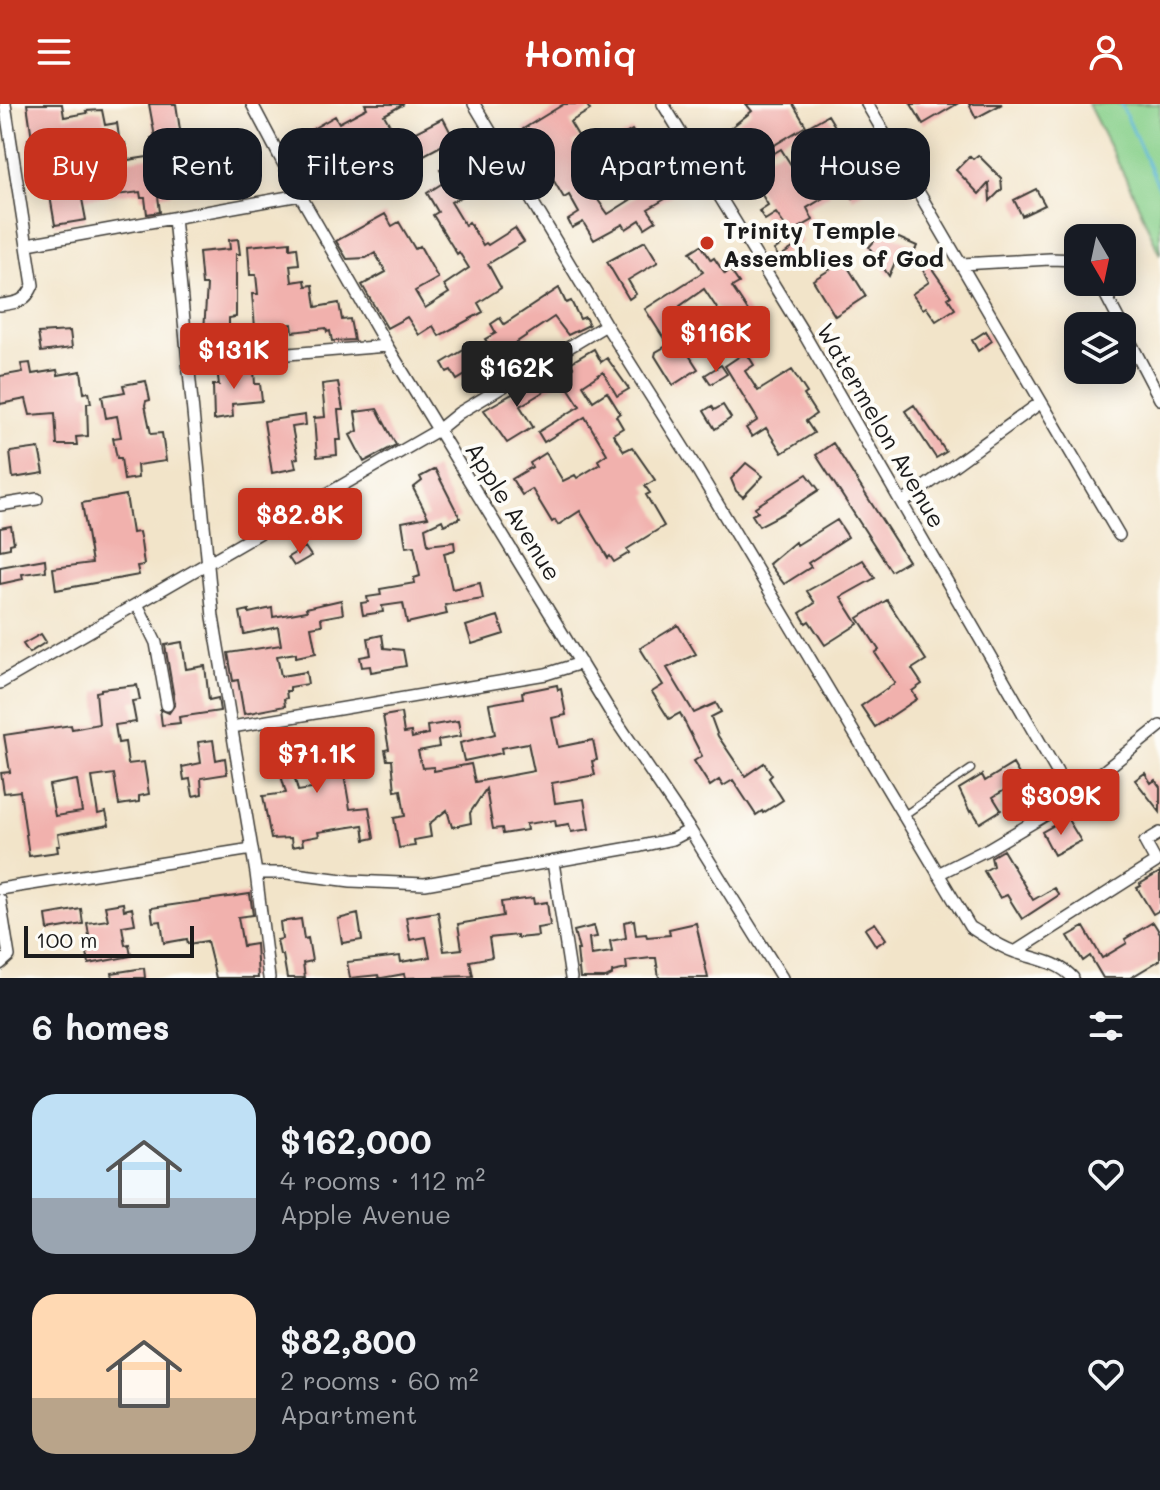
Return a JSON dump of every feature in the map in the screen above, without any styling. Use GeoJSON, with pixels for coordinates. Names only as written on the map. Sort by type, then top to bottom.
{"type":"FeatureCollection","features":[{"type":"Feature","properties":{"kind":"street","name":"Apple Avenue"},"geometry":{"type":"LineString","coordinates":[[252,104],[278,153]]}},
{"type":"Feature","properties":{"kind":"street"},"geometry":{"type":"LineString","coordinates":[[474,104],[606,325],[698,471],[970,927],[1015,952],[1044,960],[1073,978]]}},
{"type":"Feature","properties":{"kind":"street","name":"Watermelon Avenue"},"geometry":{"type":"LineString","coordinates":[[663,104],[804,334],[1057,772]]}},
{"type":"Feature","properties":{"kind":"street"},"geometry":{"type":"LineString","coordinates":[[867,104],[1119,535]]}},
{"type":"Feature","properties":{"kind":"street"},"geometry":{"type":"LineString","coordinates":[[0,305],[19,302],[29,296],[33,285],[4,112]]}},
{"type":"Feature","properties":{"kind":"street"},"geometry":{"type":"LineString","coordinates":[[28,244],[278,199]]}},
{"type":"Feature","properties":{"kind":"street","name":"Apple Avenue"},"geometry":{"type":"LineString","coordinates":[[303,200],[387,346],[581,663],[782,978]]}},
{"type":"Feature","properties":{"kind":"street"},"geometry":{"type":"LineString","coordinates":[[174,218],[213,617],[256,873],[269,978]]}},
{"type":"Feature","properties":{"kind":"street"},"geometry":{"type":"LineString","coordinates":[[962,264],[1064,260]]}},
{"type":"Feature","properties":{"kind":"street"},"geometry":{"type":"LineString","coordinates":[[1106,296],[1160,399]]}},
{"type":"Feature","properties":{"kind":"street"},"geometry":{"type":"LineString","coordinates":[[0,683],[438,430],[459,413],[606,325]]}},
{"type":"Feature","properties":{"kind":"street"},"geometry":{"type":"LineString","coordinates":[[239,358],[387,346]]}},
{"type":"Feature","properties":{"kind":"street"},"geometry":{"type":"LineString","coordinates":[[902,503],[1040,403]]}},
{"type":"Feature","properties":{"kind":"street"},"geometry":{"type":"LineString","coordinates":[[0,505],[37,499]]}},
{"type":"Feature","properties":{"kind":"street"},"geometry":{"type":"LineString","coordinates":[[137,604],[156,643],[167,705]]}},
{"type":"Feature","properties":{"kind":"street"},"geometry":{"type":"LineString","coordinates":[[232,727],[546,674],[581,663]]}},
{"type":"Feature","properties":{"kind":"street"},"geometry":{"type":"LineString","coordinates":[[938,874],[1059,807],[1160,726]]}},
{"type":"Feature","properties":{"kind":"street"},"geometry":{"type":"LineString","coordinates":[[256,873],[425,884],[673,839],[690,830]]}},
{"type":"Feature","properties":{"kind":"street"},"geometry":{"type":"LineString","coordinates":[[1015,952],[1156,862],[1145,842],[1160,833]]}},
{"type":"Feature","properties":{"kind":"street"},"geometry":{"type":"LineString","coordinates":[[0,889],[252,849]]}},
{"type":"Feature","properties":{"kind":"street"},"geometry":{"type":"LineString","coordinates":[[553,862],[571,978]]}},
{"type":"Feature","properties":{"kind":"street"},"geometry":{"type":"LineString","coordinates":[[0,900],[9,956],[0,964]]}},
{"type":"Feature","properties":{"kind":"lane"},"geometry":{"type":"LineString","coordinates":[[903,816],[971,769]]}},
{"type":"Feature","properties":{"kind":"green space"},"geometry":{"type":"Polygon","coordinates":[[[1088,104],[1160,104],[1160,255],[1133,193],[1088,104]]]}},
{"type":"Feature","properties":{"kind":"building"},"geometry":{"type":"Polygon","coordinates":[[[27,104],[62,104],[64,117],[102,110],[105,125],[117,123],[118,128],[31,128],[27,104]]]}},
{"type":"Feature","properties":{"kind":"building"},"geometry":{"type":"Polygon","coordinates":[[[149,104],[176,104],[180,128],[153,128],[149,104]]]}},
{"type":"Feature","properties":{"kind":"building"},"geometry":{"type":"Polygon","coordinates":[[[365,104],[404,104],[384,115],[392,128],[314,128],[335,116],[339,123],[367,108],[365,104]]]}},
{"type":"Feature","properties":{"kind":"building"},"geometry":{"type":"Polygon","coordinates":[[[564,104],[586,104],[590,110],[570,122],[574,128],[571,128],[571,199],[569,195],[564,198],[555,183],[555,128],[525,128],[564,104]]]}},
{"type":"Feature","properties":{"kind":"building"},"geometry":{"type":"Polygon","coordinates":[[[746,104],[793,104],[806,126],[791,128],[791,135],[775,145],[775,128],[730,128],[752,111],[746,104]]]}},
{"type":"Feature","properties":{"kind":"building"},"geometry":{"type":"Polygon","coordinates":[[[911,104],[957,104],[923,124],[911,104]]]}},
{"type":"Feature","properties":{"kind":"building"},"geometry":{"type":"Polygon","coordinates":[[[969,104],[1002,104],[976,118],[969,104]]]}},
{"type":"Feature","properties":{"kind":"building"},"geometry":{"type":"Polygon","coordinates":[[[828,115],[836,128],[805,128],[828,115]]]}},
{"type":"Feature","properties":{"kind":"building"},"geometry":{"type":"Polygon","coordinates":[[[443,118],[448,128],[439,128],[439,147],[423,155],[423,128],[443,118]]]}},
{"type":"Feature","properties":{"kind":"building"},"geometry":{"type":"Polygon","coordinates":[[[781,149],[791,165],[791,200],[820,200],[807,208],[813,220],[790,233],[776,213],[765,220],[759,211],[768,205],[765,200],[775,200],[775,153],[781,149]]]}},
{"type":"Feature","properties":{"kind":"building"},"geometry":{"type":"Polygon","coordinates":[[[127,154],[128,160],[143,158],[143,198],[140,192],[127,194],[127,154]]]}},
{"type":"Feature","properties":{"kind":"building"},"geometry":{"type":"Polygon","coordinates":[[[978,155],[1001,178],[1002,189],[990,201],[989,183],[979,194],[956,170],[970,156],[973,159],[978,155]]]}},
{"type":"Feature","properties":{"kind":"building"},"geometry":{"type":"Polygon","coordinates":[[[439,185],[439,200],[455,200],[451,202],[465,225],[469,222],[483,245],[515,228],[524,242],[488,264],[501,288],[478,303],[483,312],[439,336],[433,326],[419,335],[407,317],[387,328],[362,285],[386,272],[375,253],[366,258],[347,259],[336,241],[385,214],[392,226],[399,222],[415,249],[420,246],[438,278],[415,291],[425,308],[449,293],[444,285],[469,268],[433,215],[438,212],[427,193],[439,185]]]}},
{"type":"Feature","properties":{"kind":"building"},"geometry":{"type":"Polygon","coordinates":[[[1036,189],[1045,205],[1022,216],[1014,200],[1036,189]]]}},
{"type":"Feature","properties":{"kind":"building"},"geometry":{"type":"Polygon","coordinates":[[[51,200],[82,200],[86,220],[55,225],[51,200]]]}},
{"type":"Feature","properties":{"kind":"building"},"geometry":{"type":"Polygon","coordinates":[[[145,200],[158,200],[160,212],[147,214],[145,200]]]}},
{"type":"Feature","properties":{"kind":"building"},"geometry":{"type":"Polygon","coordinates":[[[572,200],[598,200],[608,214],[630,200],[663,200],[648,209],[656,221],[645,228],[640,220],[626,229],[623,224],[594,240],[583,222],[572,228],[568,220],[579,213],[572,200]]]}},
{"type":"Feature","properties":{"kind":"building"},"geometry":{"type":"Polygon","coordinates":[[[883,231],[917,246],[909,263],[897,258],[889,276],[869,247],[883,231]]]}},
{"type":"Feature","properties":{"kind":"building"},"geometry":{"type":"Polygon","coordinates":[[[797,234],[802,242],[779,257],[774,250],[797,234]]]}},
{"type":"Feature","properties":{"kind":"building"},"geometry":{"type":"Polygon","coordinates":[[[238,239],[236,317],[229,318],[229,331],[204,331],[207,285],[202,285],[199,252],[230,249],[229,240],[238,239]]]}},
{"type":"Feature","properties":{"kind":"building"},"geometry":{"type":"Polygon","coordinates":[[[645,241],[658,262],[628,280],[636,294],[629,299],[607,262],[645,241]]]}},
{"type":"Feature","properties":{"kind":"building"},"geometry":{"type":"Polygon","coordinates":[[[290,242],[290,248],[297,247],[299,264],[290,265],[292,282],[305,280],[306,286],[313,285],[316,307],[339,303],[342,320],[350,319],[354,340],[332,341],[326,328],[293,332],[292,324],[255,327],[252,294],[258,294],[256,275],[250,275],[248,246],[290,242]]]}},
{"type":"Feature","properties":{"kind":"building"},"geometry":{"type":"Polygon","coordinates":[[[701,245],[725,274],[730,270],[739,283],[732,287],[757,331],[735,346],[724,329],[718,333],[710,320],[720,313],[704,289],[680,306],[687,317],[671,327],[698,369],[673,385],[655,356],[656,352],[668,345],[645,309],[703,272],[690,252],[701,245]]]}},
{"type":"Feature","properties":{"kind":"building"},"geometry":{"type":"Polygon","coordinates":[[[937,253],[943,264],[933,270],[951,296],[948,298],[955,309],[936,321],[912,294],[929,282],[919,262],[937,253]]]}},
{"type":"Feature","properties":{"kind":"building"},"geometry":{"type":"Polygon","coordinates":[[[844,261],[866,296],[835,316],[813,280],[844,261]]]}},
{"type":"Feature","properties":{"kind":"building"},"geometry":{"type":"Polygon","coordinates":[[[559,288],[566,303],[571,301],[580,319],[585,317],[589,325],[568,335],[554,317],[496,356],[485,339],[496,333],[491,324],[500,318],[504,324],[559,288]]]}},
{"type":"Feature","properties":{"kind":"building"},"geometry":{"type":"Polygon","coordinates":[[[70,331],[72,348],[41,352],[38,333],[70,331]]]}},
{"type":"Feature","properties":{"kind":"building"},"geometry":{"type":"Polygon","coordinates":[[[986,331],[992,341],[978,351],[972,340],[986,331]]]}},
{"type":"Feature","properties":{"kind":"building"},"geometry":{"type":"Polygon","coordinates":[[[469,347],[480,366],[457,380],[442,363],[469,347]]]}},
{"type":"Feature","properties":{"kind":"building"},"geometry":{"type":"Polygon","coordinates":[[[594,349],[601,362],[607,358],[629,389],[617,396],[603,372],[583,385],[593,401],[607,392],[620,413],[616,416],[623,428],[613,434],[624,451],[632,447],[655,480],[645,486],[650,493],[646,495],[664,526],[627,549],[629,553],[614,562],[610,556],[608,558],[580,511],[558,525],[555,520],[552,522],[532,489],[522,495],[512,479],[532,467],[530,463],[546,453],[563,481],[575,475],[577,478],[600,464],[598,460],[607,454],[585,417],[544,442],[538,432],[580,406],[560,375],[573,367],[570,363],[594,349]]]}},
{"type":"Feature","properties":{"kind":"building"},"geometry":{"type":"Polygon","coordinates":[[[746,352],[754,365],[745,371],[758,391],[792,370],[816,414],[806,421],[814,433],[782,453],[766,428],[752,437],[746,428],[758,420],[725,366],[746,352]]]}},
{"type":"Feature","properties":{"kind":"building"},"geometry":{"type":"Polygon","coordinates":[[[30,363],[32,374],[57,370],[58,375],[81,371],[84,393],[89,392],[91,403],[87,403],[88,436],[76,437],[77,445],[57,445],[55,413],[30,415],[26,399],[0,404],[0,376],[23,372],[21,364],[30,363]]]}},
{"type":"Feature","properties":{"kind":"building"},"geometry":{"type":"Polygon","coordinates":[[[721,365],[727,374],[711,384],[705,375],[721,365]]]}},
{"type":"Feature","properties":{"kind":"building"},"geometry":{"type":"Polygon","coordinates":[[[233,366],[233,373],[254,371],[255,384],[260,384],[262,401],[232,404],[233,417],[214,420],[213,385],[219,385],[217,368],[233,366]]]}},
{"type":"Feature","properties":{"kind":"building"},"geometry":{"type":"Polygon","coordinates":[[[551,372],[558,383],[520,406],[533,427],[507,443],[484,410],[551,372]]]}},
{"type":"Feature","properties":{"kind":"building"},"geometry":{"type":"Polygon","coordinates":[[[146,381],[150,400],[145,405],[151,434],[162,433],[166,461],[137,465],[138,478],[124,480],[121,458],[117,458],[113,438],[121,437],[117,416],[106,418],[102,396],[125,392],[123,385],[146,381]]]}},
{"type":"Feature","properties":{"kind":"building"},"geometry":{"type":"Polygon","coordinates":[[[338,382],[343,410],[338,410],[341,440],[336,440],[337,455],[317,457],[314,418],[325,417],[322,384],[338,382]]]}},
{"type":"Feature","properties":{"kind":"building"},"geometry":{"type":"Polygon","coordinates":[[[723,405],[731,418],[715,429],[704,411],[723,405]]]}},
{"type":"Feature","properties":{"kind":"building"},"geometry":{"type":"Polygon","coordinates":[[[914,405],[946,452],[936,458],[905,411],[914,405]]]}},
{"type":"Feature","properties":{"kind":"building"},"geometry":{"type":"Polygon","coordinates":[[[377,409],[396,445],[364,462],[350,435],[358,431],[355,412],[377,409]]]}},
{"type":"Feature","properties":{"kind":"building"},"geometry":{"type":"Polygon","coordinates":[[[305,415],[306,425],[292,427],[298,458],[294,459],[296,468],[272,473],[264,421],[305,415]]]}},
{"type":"Feature","properties":{"kind":"building"},"geometry":{"type":"Polygon","coordinates":[[[833,443],[908,561],[891,571],[816,455],[833,443]]]}},
{"type":"Feature","properties":{"kind":"building"},"geometry":{"type":"Polygon","coordinates":[[[39,448],[44,473],[13,478],[10,452],[39,448]]]}},
{"type":"Feature","properties":{"kind":"building"},"geometry":{"type":"Polygon","coordinates":[[[746,463],[763,476],[743,497],[736,491],[731,479],[746,463]]]}},
{"type":"Feature","properties":{"kind":"building"},"geometry":{"type":"Polygon","coordinates":[[[435,469],[460,518],[444,525],[442,520],[425,528],[428,545],[454,542],[455,550],[444,553],[452,589],[480,583],[483,599],[445,605],[447,614],[407,623],[403,603],[382,606],[383,612],[363,615],[361,603],[368,602],[367,597],[381,595],[380,589],[415,583],[414,578],[420,576],[414,546],[406,547],[402,522],[428,517],[413,488],[422,481],[420,477],[435,469]]]}},
{"type":"Feature","properties":{"kind":"building"},"geometry":{"type":"Polygon","coordinates":[[[807,474],[819,490],[759,526],[752,515],[758,512],[755,507],[807,474]]]}},
{"type":"Feature","properties":{"kind":"building"},"geometry":{"type":"Polygon","coordinates":[[[126,495],[132,533],[139,532],[141,542],[144,565],[137,566],[139,575],[56,590],[53,568],[92,563],[82,503],[126,495]]]}},
{"type":"Feature","properties":{"kind":"building"},"geometry":{"type":"Polygon","coordinates":[[[837,520],[848,537],[808,563],[811,567],[784,584],[769,564],[795,542],[797,545],[837,520]]]}},
{"type":"Feature","properties":{"kind":"building"},"geometry":{"type":"Polygon","coordinates":[[[11,526],[14,543],[10,544],[10,548],[0,550],[0,528],[11,526]]]}},
{"type":"Feature","properties":{"kind":"building"},"geometry":{"type":"Polygon","coordinates":[[[305,547],[311,556],[294,566],[288,557],[305,547]]]}},
{"type":"Feature","properties":{"kind":"building"},"geometry":{"type":"Polygon","coordinates":[[[45,559],[46,571],[22,574],[23,579],[0,584],[0,567],[45,559]]]}},
{"type":"Feature","properties":{"kind":"building"},"geometry":{"type":"Polygon","coordinates":[[[863,560],[875,578],[841,597],[858,624],[825,645],[800,613],[815,603],[807,591],[863,560]]]}},
{"type":"Feature","properties":{"kind":"building"},"geometry":{"type":"Polygon","coordinates":[[[341,600],[343,614],[321,618],[322,625],[311,627],[316,653],[296,657],[296,653],[277,656],[281,676],[306,672],[308,684],[290,687],[290,691],[286,691],[285,706],[244,714],[238,680],[233,681],[228,653],[281,645],[278,627],[244,634],[240,612],[272,608],[273,617],[307,611],[306,608],[341,600]]]}},
{"type":"Feature","properties":{"kind":"building"},"geometry":{"type":"Polygon","coordinates":[[[887,600],[926,660],[912,669],[922,684],[912,691],[917,699],[875,727],[861,706],[895,683],[875,653],[879,650],[858,618],[887,600]]]}},
{"type":"Feature","properties":{"kind":"building"},"geometry":{"type":"Polygon","coordinates":[[[498,616],[504,634],[472,644],[466,626],[498,616]]]}},
{"type":"Feature","properties":{"kind":"building"},"geometry":{"type":"Polygon","coordinates":[[[678,625],[696,654],[667,668],[694,713],[716,703],[721,712],[711,717],[718,736],[745,776],[764,763],[772,775],[769,778],[783,800],[763,813],[756,815],[733,780],[723,786],[719,780],[710,786],[694,761],[702,756],[680,713],[669,719],[652,692],[663,685],[640,648],[678,625]]]}},
{"type":"Feature","properties":{"kind":"building"},"geometry":{"type":"Polygon","coordinates":[[[41,634],[46,642],[29,653],[23,644],[41,634]]]}},
{"type":"Feature","properties":{"kind":"building"},"geometry":{"type":"Polygon","coordinates":[[[382,635],[384,648],[403,650],[406,666],[371,672],[370,666],[362,667],[360,657],[371,655],[368,638],[382,635]]]}},
{"type":"Feature","properties":{"kind":"building"},"geometry":{"type":"Polygon","coordinates":[[[182,642],[186,669],[205,666],[209,700],[218,698],[220,711],[179,717],[180,723],[162,725],[160,709],[169,713],[175,704],[165,645],[182,642]]]}},
{"type":"Feature","properties":{"kind":"building"},"geometry":{"type":"Polygon","coordinates":[[[137,685],[140,700],[132,701],[136,722],[115,725],[118,743],[125,742],[128,764],[144,762],[149,794],[139,796],[139,802],[119,805],[114,774],[92,777],[98,814],[106,812],[109,825],[58,834],[58,852],[29,856],[20,791],[4,793],[1,773],[10,772],[4,735],[99,724],[96,692],[137,685]],[[77,780],[49,785],[55,816],[82,812],[77,780]]]}},
{"type":"Feature","properties":{"kind":"building"},"geometry":{"type":"Polygon","coordinates":[[[557,685],[558,690],[561,689],[566,715],[552,718],[558,747],[593,740],[597,760],[592,761],[595,775],[552,783],[555,803],[584,799],[589,829],[571,832],[569,824],[556,826],[555,820],[526,824],[527,830],[503,834],[502,828],[493,829],[486,789],[470,813],[471,823],[452,827],[447,810],[429,824],[431,837],[414,840],[415,846],[399,848],[394,818],[405,816],[401,790],[395,791],[392,760],[387,760],[385,750],[389,749],[383,716],[401,713],[404,733],[411,732],[412,738],[428,734],[427,726],[458,721],[461,736],[438,740],[439,747],[418,751],[422,768],[434,767],[434,771],[471,764],[475,782],[534,771],[528,743],[501,748],[502,753],[464,761],[460,743],[495,734],[489,704],[523,698],[522,692],[557,685]]]}},
{"type":"Feature","properties":{"kind":"building"},"geometry":{"type":"Polygon","coordinates":[[[213,740],[216,760],[225,758],[227,774],[201,778],[202,794],[193,796],[190,779],[184,780],[182,767],[201,763],[198,742],[213,740]]]}},
{"type":"Feature","properties":{"kind":"building"},"geometry":{"type":"Polygon","coordinates":[[[294,740],[297,762],[291,763],[298,791],[319,788],[312,750],[363,741],[368,770],[344,774],[350,809],[369,807],[374,838],[365,840],[363,825],[318,832],[319,836],[302,839],[303,845],[292,847],[291,838],[271,839],[263,796],[286,793],[278,765],[275,765],[272,744],[294,740]]]}},
{"type":"Feature","properties":{"kind":"building"},"geometry":{"type":"Polygon","coordinates":[[[1013,764],[1031,795],[1019,803],[1010,787],[993,797],[1001,810],[980,823],[972,810],[970,812],[959,789],[982,775],[985,781],[1013,764]]]}},
{"type":"Feature","properties":{"kind":"building"},"geometry":{"type":"Polygon","coordinates":[[[1145,773],[1151,783],[1155,780],[1160,787],[1160,812],[1135,780],[1145,773]]]}},
{"type":"Feature","properties":{"kind":"building"},"geometry":{"type":"Polygon","coordinates":[[[1067,818],[1081,841],[1054,855],[1042,832],[1067,818]]]}},
{"type":"Feature","properties":{"kind":"building"},"geometry":{"type":"Polygon","coordinates":[[[1003,850],[1033,900],[1054,888],[1059,895],[1022,919],[1007,895],[1000,898],[984,871],[993,866],[991,857],[1003,850]]]}},
{"type":"Feature","properties":{"kind":"building"},"geometry":{"type":"Polygon","coordinates":[[[1160,872],[1160,910],[1153,914],[1137,888],[1160,872]]]}},
{"type":"Feature","properties":{"kind":"building"},"geometry":{"type":"Polygon","coordinates":[[[250,894],[253,915],[238,917],[243,946],[256,944],[258,978],[216,978],[207,941],[188,944],[187,939],[164,943],[161,921],[153,922],[151,908],[250,894]]]}},
{"type":"Feature","properties":{"kind":"building"},"geometry":{"type":"Polygon","coordinates":[[[533,898],[534,904],[547,902],[550,926],[537,928],[538,936],[489,938],[492,957],[470,961],[473,976],[405,978],[404,974],[350,978],[347,962],[400,956],[401,962],[430,957],[426,937],[410,940],[406,917],[438,912],[444,951],[462,949],[458,924],[503,916],[501,902],[533,898]]]}},
{"type":"Feature","properties":{"kind":"building"},"geometry":{"type":"Polygon","coordinates":[[[123,903],[124,910],[132,908],[135,924],[122,926],[125,945],[129,944],[131,956],[89,964],[86,948],[91,948],[87,923],[108,920],[105,906],[123,903]]]}},
{"type":"Feature","properties":{"kind":"building"},"geometry":{"type":"Polygon","coordinates":[[[81,909],[83,924],[48,930],[46,915],[81,909]]]}},
{"type":"Feature","properties":{"kind":"building"},"geometry":{"type":"Polygon","coordinates":[[[358,914],[362,940],[342,943],[338,919],[358,914]]]}},
{"type":"Feature","properties":{"kind":"building"},"geometry":{"type":"Polygon","coordinates":[[[301,919],[312,961],[303,963],[305,978],[287,978],[277,940],[282,939],[280,922],[301,919]]]}},
{"type":"Feature","properties":{"kind":"building"},"geometry":{"type":"Polygon","coordinates":[[[634,920],[636,935],[646,934],[647,937],[670,935],[669,929],[696,923],[708,978],[659,978],[656,958],[651,958],[626,961],[627,969],[612,972],[606,978],[580,978],[579,950],[574,931],[594,926],[597,937],[589,938],[591,955],[612,952],[610,941],[626,938],[624,922],[634,920]]]}},
{"type":"Feature","properties":{"kind":"building"},"geometry":{"type":"Polygon","coordinates":[[[1153,922],[1160,933],[1160,960],[1130,978],[1103,978],[1090,956],[1083,961],[1068,936],[1084,927],[1102,958],[1153,922]]]}},
{"type":"Feature","properties":{"kind":"building"},"geometry":{"type":"Polygon","coordinates":[[[875,923],[886,939],[876,946],[865,929],[875,923]]]}},
{"type":"Feature","properties":{"kind":"building"},"geometry":{"type":"Polygon","coordinates":[[[144,968],[145,978],[113,978],[112,973],[144,968]]]}},
{"type":"Feature","properties":{"kind":"waterway"},"geometry":{"type":"LineString","coordinates":[[1121,104],[1160,190]]}},
{"type":"Feature","properties":{"kind":"place","name":"Trinity Temple Assemblies of God"},"geometry":{"type":"Point","coordinates":[707,243]}}]}
